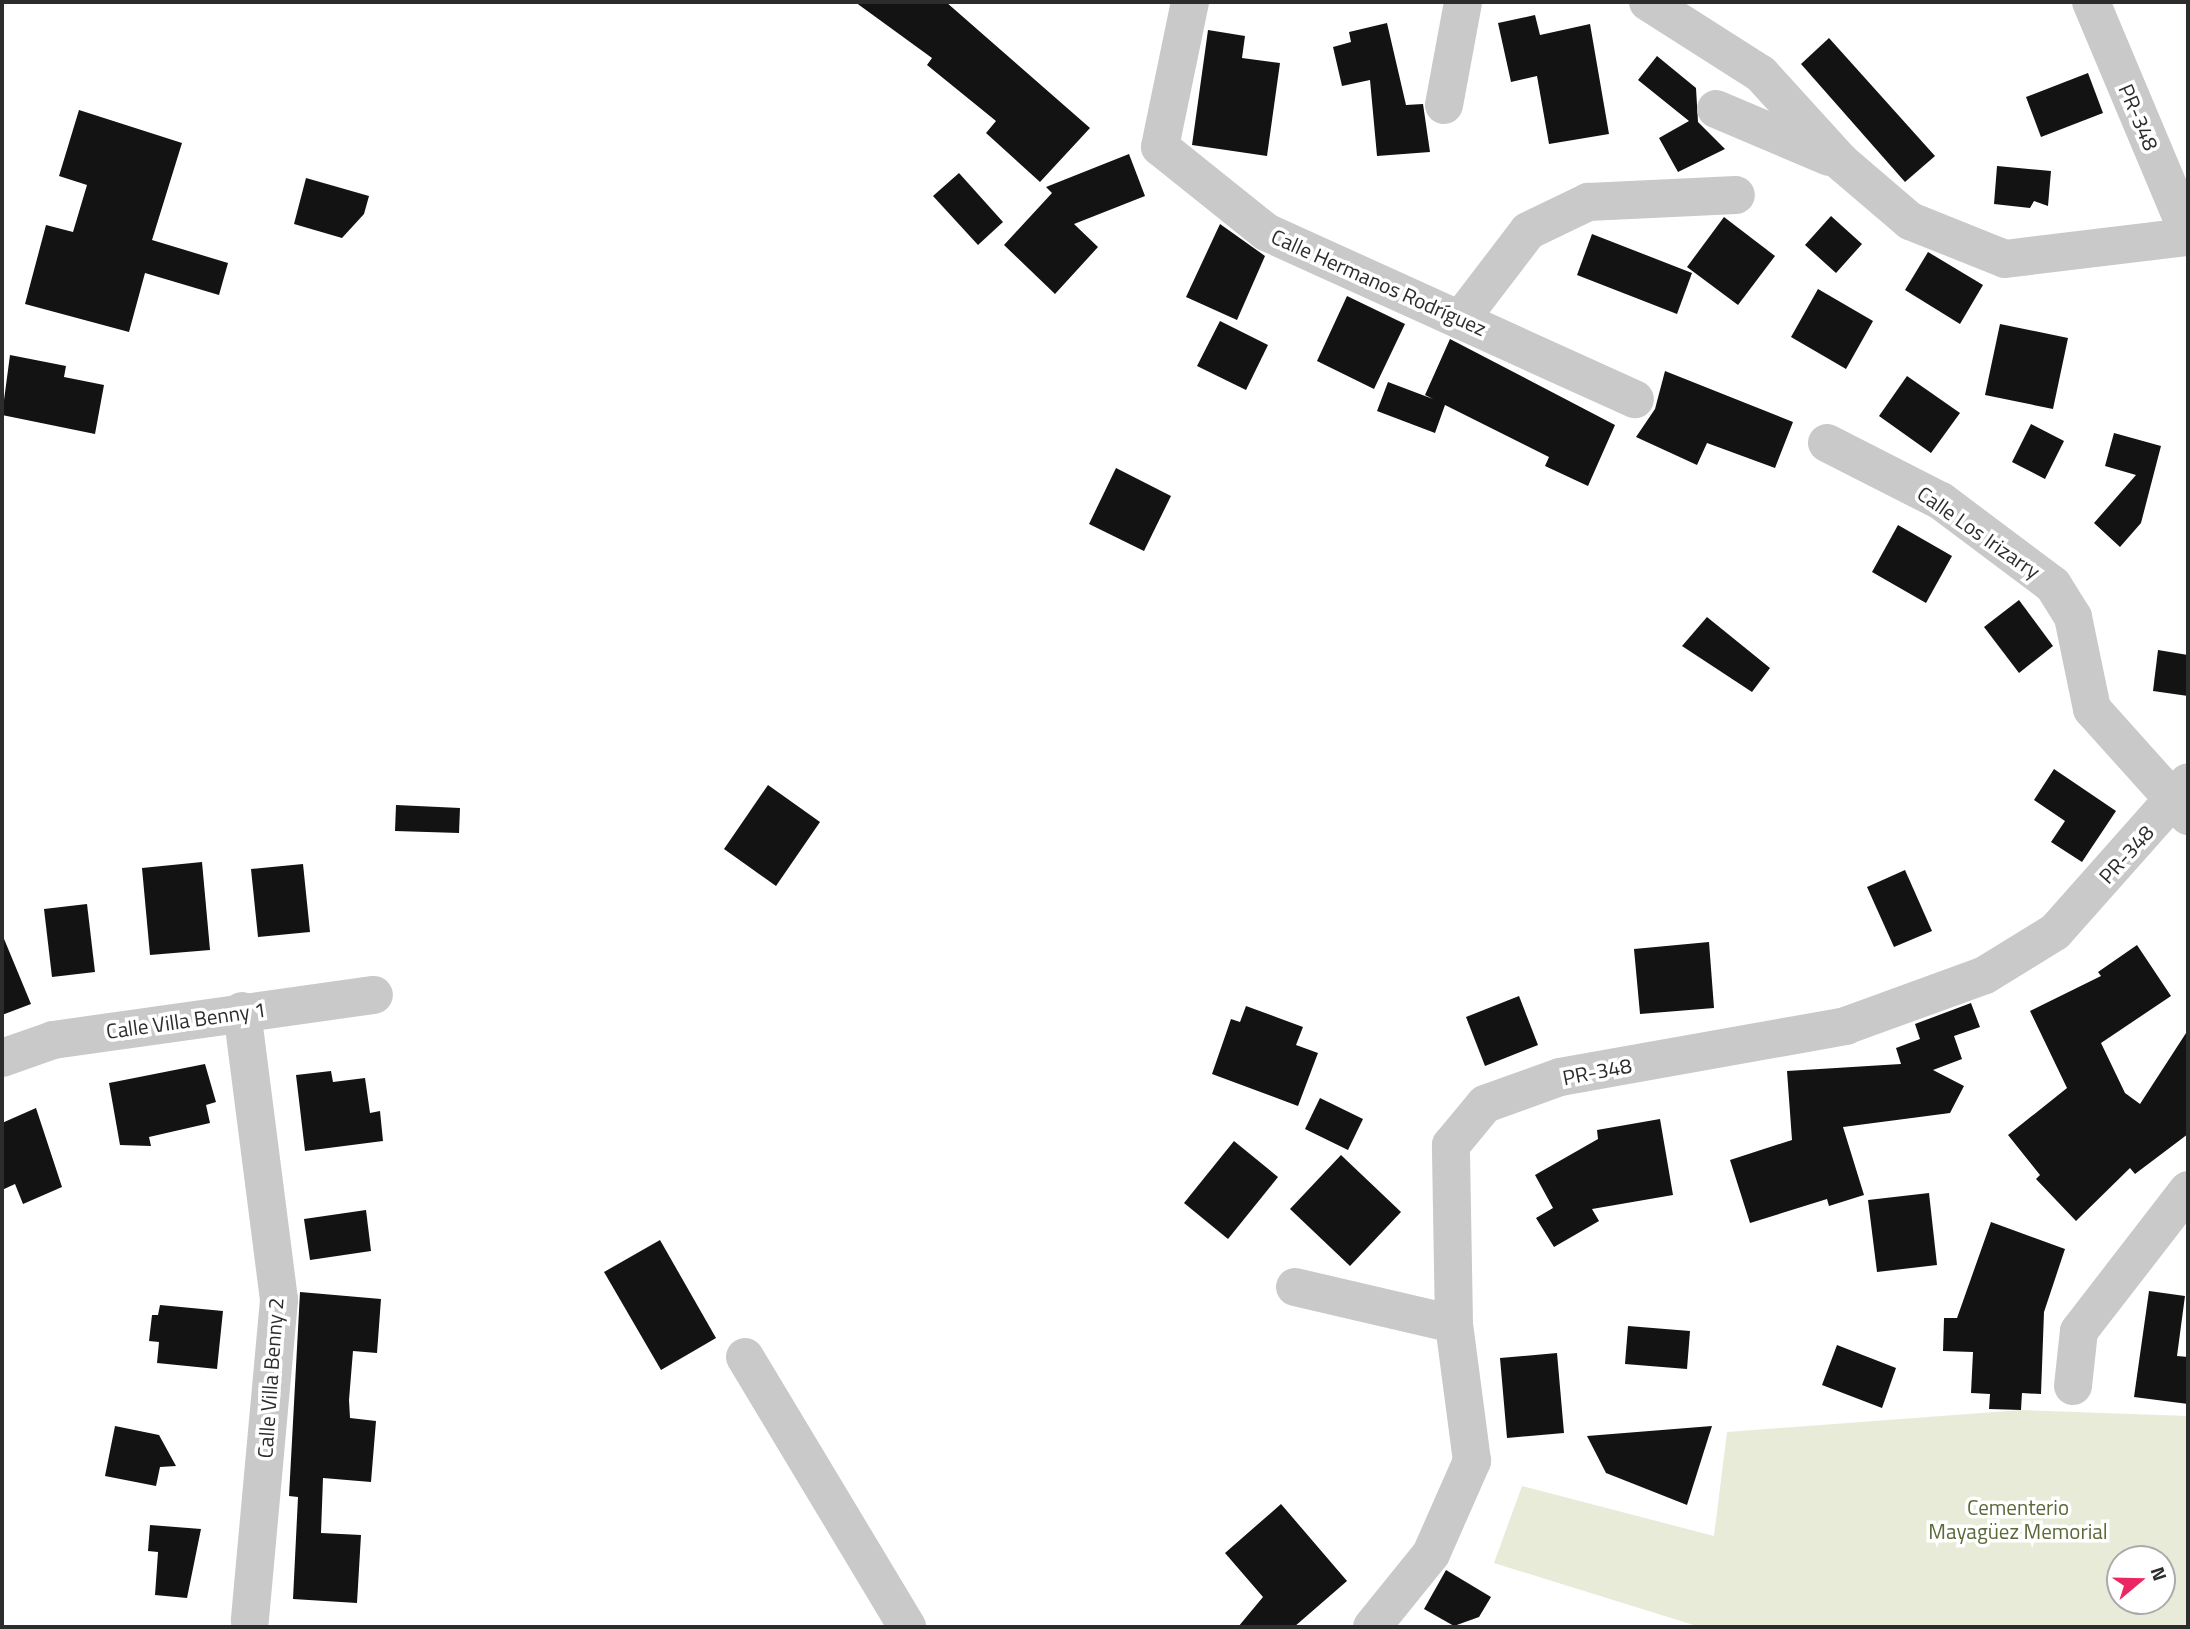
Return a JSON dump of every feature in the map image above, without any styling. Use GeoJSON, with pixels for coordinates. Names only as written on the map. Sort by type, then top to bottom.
{"type":"FeatureCollection","features":[{"type":"Feature","properties":{"kind":"street","name":"Calle Hermanos Rodríguez"},"geometry":{"type":"LineString","coordinates":[[1190,2],[1160,147],[1266,232],[1635,399]]}},
{"type":"Feature","properties":{"kind":"street"},"geometry":{"type":"LineString","coordinates":[[1444,105],[1463,2]]}},
{"type":"Feature","properties":{"kind":"street"},"geometry":{"type":"LineString","coordinates":[[1648,2],[1762,74],[1841,162],[1910,221],[2004,259],[2188,235]]}},
{"type":"Feature","properties":{"kind":"street","name":"PR-348"},"geometry":{"type":"LineString","coordinates":[[2091,2],[2188,235]]}},
{"type":"Feature","properties":{"kind":"street"},"geometry":{"type":"LineString","coordinates":[[1716,109],[1841,162]]}},
{"type":"Feature","properties":{"kind":"street"},"geometry":{"type":"LineString","coordinates":[[1460,320],[1528,231],[1588,202],[1736,194]]}},
{"type":"Feature","properties":{"kind":"street","name":"Calle Los Irizarry"},"geometry":{"type":"LineString","coordinates":[[1827,443],[1941,500],[2053,585],[2073,617],[2092,709],[2183,799]]}},
{"type":"Feature","properties":{"kind":"street","name":"PR-348"},"geometry":{"type":"LineString","coordinates":[[1372,1627],[1431,1554],[1472,1461],[1454,1324],[1451,1145],[1485,1104],[1560,1077],[1844,1026],[1985,975],[2055,932],[2183,799]]}},
{"type":"Feature","properties":{"kind":"street","name":"Calle Villa Benny 1"},"geometry":{"type":"LineString","coordinates":[[2,1058],[53,1040],[242,1011],[374,995]]}},
{"type":"Feature","properties":{"kind":"street","name":"Calle Villa Benny 2"},"geometry":{"type":"LineString","coordinates":[[242,1011],[279,1300],[250,1621]]}},
{"type":"Feature","properties":{"kind":"street"},"geometry":{"type":"LineString","coordinates":[[2073,1386],[2079,1331],[2188,1191]]}},
{"type":"Feature","properties":{"kind":"street"},"geometry":{"type":"LineString","coordinates":[[1295,1287],[1454,1324]]}},
{"type":"Feature","properties":{"kind":"street"},"geometry":{"type":"LineString","coordinates":[[745,1357],[907,1627]]}},
{"type":"Feature","properties":{"kind":"green space","name":"Cementerio Mayagüez Memorial"},"geometry":{"type":"Polygon","coordinates":[[[2021,1410],[2188,1416],[2188,1627],[1700,1627],[1494,1563],[1522,1486],[1714,1536],[1727,1432],[2021,1410]]]}},
{"type":"Feature","properties":{"kind":"building"},"geometry":{"type":"Polygon","coordinates":[[[855,2],[946,2],[1090,128],[1040,182],[986,133],[996,121],[927,65],[932,58],[855,2]]]}},
{"type":"Feature","properties":{"kind":"building"},"geometry":{"type":"Polygon","coordinates":[[[1535,15],[1540,35],[1590,24],[1609,134],[1549,144],[1537,76],[1511,82],[1498,23],[1535,15]]]}},
{"type":"Feature","properties":{"kind":"building"},"geometry":{"type":"Polygon","coordinates":[[[1387,23],[1406,105],[1423,104],[1430,152],[1377,156],[1370,80],[1342,86],[1333,47],[1351,42],[1349,32],[1387,23]]]}},
{"type":"Feature","properties":{"kind":"building"},"geometry":{"type":"Polygon","coordinates":[[[1208,30],[1245,36],[1242,58],[1280,63],[1267,156],[1192,145],[1208,30]]]}},
{"type":"Feature","properties":{"kind":"building"},"geometry":{"type":"Polygon","coordinates":[[[1829,38],[1935,156],[1905,182],[1801,64],[1829,38]]]}},
{"type":"Feature","properties":{"kind":"building"},"geometry":{"type":"Polygon","coordinates":[[[1657,56],[1696,88],[1698,122],[1725,149],[1678,172],[1659,138],[1689,121],[1638,80],[1657,56]]]}},
{"type":"Feature","properties":{"kind":"building"},"geometry":{"type":"Polygon","coordinates":[[[2088,73],[2103,113],[2041,137],[2026,97],[2088,73]]]}},
{"type":"Feature","properties":{"kind":"building"},"geometry":{"type":"Polygon","coordinates":[[[79,110],[182,143],[152,240],[228,263],[219,295],[145,273],[129,332],[25,304],[46,225],[73,232],[87,185],[59,176],[79,110]]]}},
{"type":"Feature","properties":{"kind":"building"},"geometry":{"type":"Polygon","coordinates":[[[1129,154],[1145,196],[1074,224],[1098,247],[1055,294],[1004,245],[1052,193],[1046,187],[1129,154]]]}},
{"type":"Feature","properties":{"kind":"building"},"geometry":{"type":"Polygon","coordinates":[[[1997,166],[2051,171],[2048,206],[2034,201],[2030,208],[1994,204],[1997,166]]]}},
{"type":"Feature","properties":{"kind":"building"},"geometry":{"type":"Polygon","coordinates":[[[959,173],[1003,222],[978,245],[933,196],[959,173]]]}},
{"type":"Feature","properties":{"kind":"building"},"geometry":{"type":"Polygon","coordinates":[[[306,178],[369,196],[364,214],[342,238],[294,224],[306,178]]]}},
{"type":"Feature","properties":{"kind":"building"},"geometry":{"type":"Polygon","coordinates":[[[1831,216],[1862,244],[1836,273],[1805,245],[1831,216]]]}},
{"type":"Feature","properties":{"kind":"building"},"geometry":{"type":"Polygon","coordinates":[[[1724,217],[1775,256],[1738,305],[1687,267],[1724,217]]]}},
{"type":"Feature","properties":{"kind":"building"},"geometry":{"type":"Polygon","coordinates":[[[1220,224],[1265,256],[1237,320],[1186,297],[1220,224]]]}},
{"type":"Feature","properties":{"kind":"building"},"geometry":{"type":"Polygon","coordinates":[[[1592,234],[1692,273],[1677,314],[1577,275],[1592,234]]]}},
{"type":"Feature","properties":{"kind":"building"},"geometry":{"type":"Polygon","coordinates":[[[1928,252],[1983,285],[1960,324],[1905,290],[1928,252]]]}},
{"type":"Feature","properties":{"kind":"building"},"geometry":{"type":"Polygon","coordinates":[[[1818,289],[1873,321],[1846,369],[1791,337],[1818,289]]]}},
{"type":"Feature","properties":{"kind":"building"},"geometry":{"type":"Polygon","coordinates":[[[1347,296],[1405,324],[1374,389],[1317,361],[1347,296]]]}},
{"type":"Feature","properties":{"kind":"building"},"geometry":{"type":"Polygon","coordinates":[[[1220,321],[1268,345],[1246,390],[1197,366],[1220,321]]]}},
{"type":"Feature","properties":{"kind":"building"},"geometry":{"type":"Polygon","coordinates":[[[2000,324],[2068,338],[2053,409],[1985,395],[2000,324]]]}},
{"type":"Feature","properties":{"kind":"building"},"geometry":{"type":"Polygon","coordinates":[[[1450,339],[1615,425],[1588,486],[1545,466],[1549,457],[1445,405],[1435,433],[1377,411],[1388,382],[1433,399],[1425,395],[1450,339]]]}},
{"type":"Feature","properties":{"kind":"building"},"geometry":{"type":"Polygon","coordinates":[[[10,355],[66,366],[64,377],[104,385],[95,434],[2,415],[10,355]]]}},
{"type":"Feature","properties":{"kind":"building"},"geometry":{"type":"Polygon","coordinates":[[[1665,371],[1793,422],[1775,468],[1707,443],[1697,465],[1636,437],[1655,409],[1665,371]]]}},
{"type":"Feature","properties":{"kind":"building"},"geometry":{"type":"Polygon","coordinates":[[[1907,376],[1960,413],[1931,453],[1879,416],[1907,376]]]}},
{"type":"Feature","properties":{"kind":"building"},"geometry":{"type":"Polygon","coordinates":[[[2031,424],[2064,441],[2045,479],[2012,462],[2031,424]]]}},
{"type":"Feature","properties":{"kind":"building"},"geometry":{"type":"Polygon","coordinates":[[[2114,433],[2161,446],[2141,523],[2120,547],[2094,523],[2136,475],[2105,466],[2114,433]]]}},
{"type":"Feature","properties":{"kind":"building"},"geometry":{"type":"Polygon","coordinates":[[[1116,468],[1171,496],[1144,551],[1089,524],[1116,468]]]}},
{"type":"Feature","properties":{"kind":"building"},"geometry":{"type":"Polygon","coordinates":[[[1898,525],[1952,556],[1926,603],[1872,572],[1898,525]]]}},
{"type":"Feature","properties":{"kind":"building"},"geometry":{"type":"Polygon","coordinates":[[[2019,600],[2053,646],[2019,673],[1984,627],[2019,600]]]}},
{"type":"Feature","properties":{"kind":"building"},"geometry":{"type":"Polygon","coordinates":[[[1707,617],[1770,668],[1752,692],[1682,646],[1707,617]]]}},
{"type":"Feature","properties":{"kind":"building"},"geometry":{"type":"Polygon","coordinates":[[[2158,650],[2188,655],[2188,696],[2153,691],[2158,650]]]}},
{"type":"Feature","properties":{"kind":"building"},"geometry":{"type":"Polygon","coordinates":[[[2054,769],[2116,811],[2082,862],[2051,842],[2065,821],[2034,800],[2054,769]]]}},
{"type":"Feature","properties":{"kind":"building"},"geometry":{"type":"Polygon","coordinates":[[[768,785],[820,822],[776,886],[724,849],[768,785]]]}},
{"type":"Feature","properties":{"kind":"building"},"geometry":{"type":"Polygon","coordinates":[[[396,805],[460,808],[459,833],[395,831],[396,805]]]}},
{"type":"Feature","properties":{"kind":"building"},"geometry":{"type":"Polygon","coordinates":[[[202,862],[210,950],[150,955],[142,868],[202,862]]]}},
{"type":"Feature","properties":{"kind":"building"},"geometry":{"type":"Polygon","coordinates":[[[303,864],[310,932],[258,937],[251,869],[303,864]]]}},
{"type":"Feature","properties":{"kind":"building"},"geometry":{"type":"Polygon","coordinates":[[[1905,870],[1932,931],[1894,947],[1867,887],[1905,870]]]}},
{"type":"Feature","properties":{"kind":"building"},"geometry":{"type":"Polygon","coordinates":[[[87,904],[95,972],[52,977],[44,909],[87,904]]]}},
{"type":"Feature","properties":{"kind":"building"},"geometry":{"type":"Polygon","coordinates":[[[2,934],[31,1004],[2,1015],[2,934]]]}},
{"type":"Feature","properties":{"kind":"building"},"geometry":{"type":"Polygon","coordinates":[[[1709,942],[1714,1008],[1640,1014],[1634,949],[1709,942]]]}},
{"type":"Feature","properties":{"kind":"building"},"geometry":{"type":"Polygon","coordinates":[[[2137,945],[2171,996],[2101,1043],[2125,1093],[2140,1104],[2188,1030],[2188,1134],[2135,1174],[2130,1168],[2076,1221],[2036,1179],[2040,1175],[2008,1135],[2067,1088],[2030,1011],[2101,976],[2098,972],[2137,945]]]}},
{"type":"Feature","properties":{"kind":"building"},"geometry":{"type":"Polygon","coordinates":[[[1519,996],[1538,1045],[1485,1066],[1466,1017],[1519,996]]]}},
{"type":"Feature","properties":{"kind":"building"},"geometry":{"type":"Polygon","coordinates":[[[1971,1003],[1980,1027],[1954,1036],[1962,1059],[1933,1070],[1964,1086],[1950,1113],[1843,1127],[1864,1195],[1829,1206],[1827,1199],[1750,1223],[1730,1160],[1792,1140],[1787,1071],[1901,1064],[1896,1048],[1920,1039],[1915,1024],[1971,1003]]]}},
{"type":"Feature","properties":{"kind":"building"},"geometry":{"type":"Polygon","coordinates":[[[1246,1006],[1303,1027],[1296,1045],[1318,1053],[1298,1106],[1212,1074],[1231,1019],[1240,1022],[1246,1006]]]}},
{"type":"Feature","properties":{"kind":"building"},"geometry":{"type":"Polygon","coordinates":[[[205,1064],[216,1102],[206,1105],[210,1123],[149,1137],[151,1146],[120,1145],[109,1083],[205,1064]]]}},
{"type":"Feature","properties":{"kind":"building"},"geometry":{"type":"Polygon","coordinates":[[[331,1071],[333,1082],[365,1078],[370,1113],[380,1111],[383,1141],[305,1151],[296,1075],[331,1071]]]}},
{"type":"Feature","properties":{"kind":"building"},"geometry":{"type":"Polygon","coordinates":[[[1320,1098],[1363,1119],[1348,1150],[1305,1129],[1320,1098]]]}},
{"type":"Feature","properties":{"kind":"building"},"geometry":{"type":"Polygon","coordinates":[[[36,1108],[62,1187],[23,1204],[15,1184],[2,1190],[2,1123],[36,1108]]]}},
{"type":"Feature","properties":{"kind":"building"},"geometry":{"type":"Polygon","coordinates":[[[1660,1119],[1673,1195],[1592,1209],[1599,1221],[1554,1247],[1536,1218],[1553,1208],[1535,1175],[1598,1139],[1597,1130],[1660,1119]]]}},
{"type":"Feature","properties":{"kind":"building"},"geometry":{"type":"Polygon","coordinates":[[[1234,1141],[1278,1177],[1228,1239],[1184,1203],[1234,1141]]]}},
{"type":"Feature","properties":{"kind":"building"},"geometry":{"type":"Polygon","coordinates":[[[1341,1155],[1401,1212],[1350,1266],[1290,1209],[1341,1155]]]}},
{"type":"Feature","properties":{"kind":"building"},"geometry":{"type":"Polygon","coordinates":[[[1929,1193],[1937,1265],[1877,1272],[1868,1200],[1929,1193]]]}},
{"type":"Feature","properties":{"kind":"building"},"geometry":{"type":"Polygon","coordinates":[[[366,1210],[371,1251],[310,1260],[304,1219],[366,1210]]]}},
{"type":"Feature","properties":{"kind":"building"},"geometry":{"type":"Polygon","coordinates":[[[1991,1222],[2065,1249],[2044,1312],[2041,1394],[2022,1393],[2021,1410],[1989,1409],[1990,1394],[1971,1393],[1973,1352],[1943,1351],[1944,1318],[1957,1318],[1991,1222]]]}},
{"type":"Feature","properties":{"kind":"building"},"geometry":{"type":"Polygon","coordinates":[[[660,1240],[716,1338],[661,1370],[604,1272],[660,1240]]]}},
{"type":"Feature","properties":{"kind":"building"},"geometry":{"type":"Polygon","coordinates":[[[2149,1291],[2185,1296],[2177,1356],[2188,1357],[2188,1404],[2134,1397],[2149,1291]]]}},
{"type":"Feature","properties":{"kind":"building"},"geometry":{"type":"Polygon","coordinates":[[[300,1292],[381,1299],[377,1353],[353,1351],[349,1400],[350,1418],[376,1421],[371,1482],[323,1478],[321,1533],[361,1535],[357,1603],[293,1599],[298,1497],[289,1496],[300,1292]]]}},
{"type":"Feature","properties":{"kind":"building"},"geometry":{"type":"Polygon","coordinates":[[[160,1305],[223,1311],[217,1369],[157,1363],[159,1342],[149,1341],[152,1315],[158,1315],[160,1305]]]}},
{"type":"Feature","properties":{"kind":"building"},"geometry":{"type":"Polygon","coordinates":[[[1628,1326],[1690,1331],[1687,1369],[1625,1364],[1628,1326]]]}},
{"type":"Feature","properties":{"kind":"building"},"geometry":{"type":"Polygon","coordinates":[[[1837,1345],[1896,1368],[1882,1408],[1822,1385],[1837,1345]]]}},
{"type":"Feature","properties":{"kind":"building"},"geometry":{"type":"Polygon","coordinates":[[[1557,1353],[1564,1433],[1507,1438],[1500,1358],[1557,1353]]]}},
{"type":"Feature","properties":{"kind":"building"},"geometry":{"type":"Polygon","coordinates":[[[115,1426],[159,1435],[176,1466],[160,1467],[156,1486],[105,1476],[115,1426]]]}},
{"type":"Feature","properties":{"kind":"building"},"geometry":{"type":"Polygon","coordinates":[[[1712,1426],[1687,1505],[1606,1473],[1587,1436],[1712,1426]]]}},
{"type":"Feature","properties":{"kind":"building"},"geometry":{"type":"Polygon","coordinates":[[[1281,1504],[1347,1581],[1294,1627],[1238,1627],[1263,1597],[1225,1553],[1281,1504]]]}},
{"type":"Feature","properties":{"kind":"building"},"geometry":{"type":"Polygon","coordinates":[[[150,1525],[201,1529],[187,1598],[155,1595],[158,1552],[148,1551],[150,1525]]]}},
{"type":"Feature","properties":{"kind":"building"},"geometry":{"type":"Polygon","coordinates":[[[1446,1570],[1491,1597],[1479,1617],[1454,1626],[1424,1609],[1446,1570]]]}}]}
